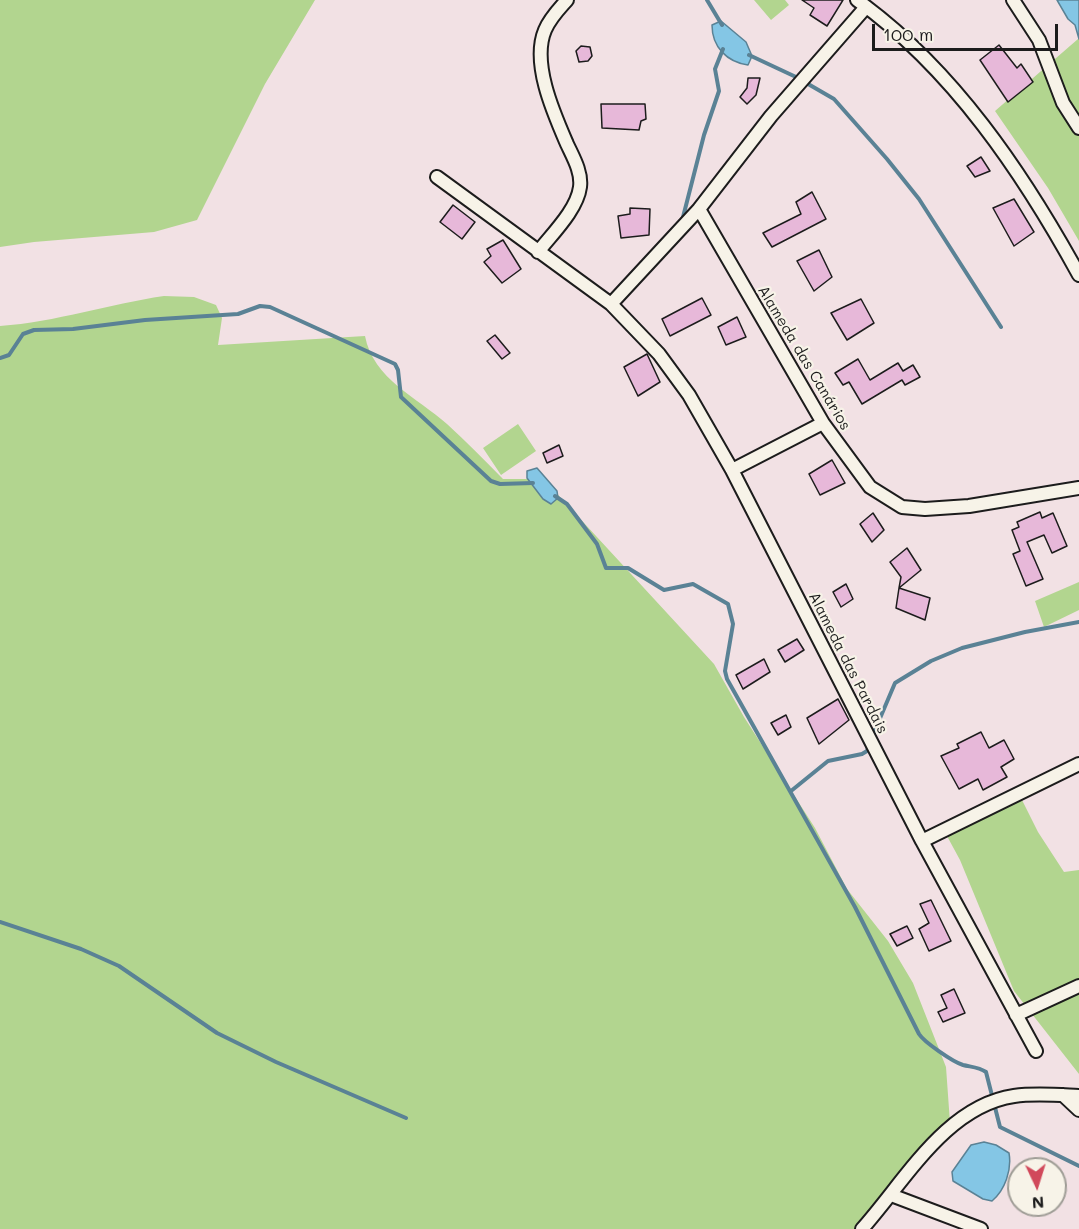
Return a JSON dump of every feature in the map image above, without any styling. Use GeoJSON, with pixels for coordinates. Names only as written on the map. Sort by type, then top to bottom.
{"type":"FeatureCollection","features":[{"type":"Feature","properties":{"kind":"street"},"geometry":{"type":"LineString","coordinates":[[538,252],[566,216],[580,188],[578,169],[553,110],[543,74],[541,43],[545,30],[567,0]]}},
{"type":"Feature","properties":{"kind":"street"},"geometry":{"type":"LineString","coordinates":[[1013,0],[1039,40],[1063,103],[1079,128]]}},
{"type":"Feature","properties":{"kind":"street"},"geometry":{"type":"LineString","coordinates":[[611,304],[699,209],[862,3],[934,66],[1026,189],[1079,275]]}},
{"type":"Feature","properties":{"kind":"street","name":"Alameda das Pardais"},"geometry":{"type":"LineString","coordinates":[[437,177],[611,304],[659,354],[688,394],[732,470],[922,841],[1036,1051]]}},
{"type":"Feature","properties":{"kind":"street","name":"Alameda das Canários"},"geometry":{"type":"LineString","coordinates":[[699,209],[823,423],[870,487],[902,507],[925,509],[969,506],[1079,488]]}},
{"type":"Feature","properties":{"kind":"street"},"geometry":{"type":"LineString","coordinates":[[732,470],[823,423]]}},
{"type":"Feature","properties":{"kind":"street"},"geometry":{"type":"LineString","coordinates":[[922,841],[1079,764]]}},
{"type":"Feature","properties":{"kind":"street"},"geometry":{"type":"LineString","coordinates":[[1016,1015],[1079,986]]}},
{"type":"Feature","properties":{"kind":"street"},"geometry":{"type":"LineString","coordinates":[[1063,1095],[1079,1110]]}},
{"type":"Feature","properties":{"kind":"street"},"geometry":{"type":"LineString","coordinates":[[862,1229],[956,1120],[974,1109],[1015,1096],[1079,1096]]}},
{"type":"Feature","properties":{"kind":"street"},"geometry":{"type":"LineString","coordinates":[[891,1195],[981,1229]]}},
{"type":"Feature","properties":{"kind":"green space"},"geometry":{"type":"Polygon","coordinates":[[[0,0],[315,0],[265,84],[197,220],[154,232],[0,247],[0,0]]]}},
{"type":"Feature","properties":{"kind":"green space"},"geometry":{"type":"Polygon","coordinates":[[[754,0],[785,0],[789,5],[771,20],[754,0]]]}},
{"type":"Feature","properties":{"kind":"green space"},"geometry":{"type":"Polygon","coordinates":[[[1078,39],[1079,241],[1048,188],[995,111],[1078,39]]]}},
{"type":"Feature","properties":{"kind":"green space"},"geometry":{"type":"Polygon","coordinates":[[[164,296],[194,297],[216,305],[222,318],[218,345],[365,336],[377,364],[387,376],[447,424],[503,479],[534,479],[549,485],[714,664],[744,717],[815,828],[847,889],[888,941],[913,983],[946,1067],[950,1123],[872,1223],[870,1229],[0,1229],[0,326],[42,321],[164,296]]]}},
{"type":"Feature","properties":{"kind":"green space"},"geometry":{"type":"Polygon","coordinates":[[[518,424],[536,451],[501,475],[483,448],[518,424]]]}},
{"type":"Feature","properties":{"kind":"green space"},"geometry":{"type":"Polygon","coordinates":[[[1079,582],[1079,610],[1044,627],[1035,601],[1079,582]]]}},
{"type":"Feature","properties":{"kind":"green space"},"geometry":{"type":"Polygon","coordinates":[[[1021,798],[1038,832],[1064,872],[1079,870],[1079,1074],[1014,991],[960,860],[941,825],[1021,798]]]}},
{"type":"Feature","properties":{"kind":"water"},"geometry":{"type":"Polygon","coordinates":[[[1057,0],[1079,0],[1079,39],[1075,25],[1068,19],[1057,0]]]}},
{"type":"Feature","properties":{"kind":"water"},"geometry":{"type":"Polygon","coordinates":[[[721,21],[746,42],[752,56],[748,65],[727,57],[718,47],[712,25],[721,21]]]}},
{"type":"Feature","properties":{"kind":"water"},"geometry":{"type":"Polygon","coordinates":[[[537,468],[557,491],[558,498],[551,504],[543,499],[527,478],[527,471],[537,468]]]}},
{"type":"Feature","properties":{"kind":"water"},"geometry":{"type":"Polygon","coordinates":[[[984,1142],[996,1145],[1009,1153],[1006,1179],[1001,1191],[992,1201],[983,1199],[953,1181],[952,1172],[971,1145],[984,1142]]]}},
{"type":"Feature","properties":{"kind":"building"},"geometry":{"type":"Polygon","coordinates":[[[802,0],[843,0],[827,26],[810,15],[814,8],[802,0]]]}},
{"type":"Feature","properties":{"kind":"building"},"geometry":{"type":"Polygon","coordinates":[[[999,45],[1017,68],[1021,64],[1033,82],[1008,102],[980,60],[999,45]]]}},
{"type":"Feature","properties":{"kind":"building"},"geometry":{"type":"Polygon","coordinates":[[[581,46],[590,47],[592,56],[588,61],[579,62],[576,51],[581,46]]]}},
{"type":"Feature","properties":{"kind":"building"},"geometry":{"type":"Polygon","coordinates":[[[748,78],[760,78],[756,95],[747,104],[740,97],[747,88],[748,78]]]}},
{"type":"Feature","properties":{"kind":"building"},"geometry":{"type":"Polygon","coordinates":[[[601,104],[645,104],[646,119],[641,121],[639,130],[602,128],[601,104]]]}},
{"type":"Feature","properties":{"kind":"building"},"geometry":{"type":"Polygon","coordinates":[[[981,157],[990,171],[975,177],[967,166],[981,157]]]}},
{"type":"Feature","properties":{"kind":"building"},"geometry":{"type":"Polygon","coordinates":[[[812,192],[826,219],[772,247],[763,233],[801,214],[796,202],[812,192]]]}},
{"type":"Feature","properties":{"kind":"building"},"geometry":{"type":"Polygon","coordinates":[[[1014,199],[1034,232],[1014,246],[993,208],[1014,199]]]}},
{"type":"Feature","properties":{"kind":"building"},"geometry":{"type":"Polygon","coordinates":[[[453,205],[475,222],[462,239],[440,222],[453,205]]]}},
{"type":"Feature","properties":{"kind":"building"},"geometry":{"type":"Polygon","coordinates":[[[630,208],[650,209],[649,235],[621,238],[618,216],[630,214],[630,208]]]}},
{"type":"Feature","properties":{"kind":"building"},"geometry":{"type":"Polygon","coordinates":[[[503,240],[521,269],[502,283],[484,262],[491,256],[487,249],[503,240]]]}},
{"type":"Feature","properties":{"kind":"building"},"geometry":{"type":"Polygon","coordinates":[[[819,250],[832,277],[814,291],[797,261],[819,250]]]}},
{"type":"Feature","properties":{"kind":"building"},"geometry":{"type":"Polygon","coordinates":[[[702,298],[711,315],[670,336],[662,319],[702,298]]]}},
{"type":"Feature","properties":{"kind":"building"},"geometry":{"type":"Polygon","coordinates":[[[861,299],[874,323],[847,340],[831,313],[861,299]]]}},
{"type":"Feature","properties":{"kind":"building"},"geometry":{"type":"Polygon","coordinates":[[[737,317],[746,337],[726,345],[718,327],[737,317]]]}},
{"type":"Feature","properties":{"kind":"building"},"geometry":{"type":"Polygon","coordinates":[[[495,335],[510,353],[502,359],[487,341],[495,335]]]}},
{"type":"Feature","properties":{"kind":"building"},"geometry":{"type":"Polygon","coordinates":[[[647,354],[660,382],[638,396],[624,367],[647,354]]]}},
{"type":"Feature","properties":{"kind":"building"},"geometry":{"type":"Polygon","coordinates":[[[858,359],[870,380],[898,363],[903,371],[913,365],[920,377],[905,385],[902,380],[862,404],[849,382],[843,385],[835,373],[858,359]]]}},
{"type":"Feature","properties":{"kind":"building"},"geometry":{"type":"Polygon","coordinates":[[[559,445],[563,456],[547,463],[543,453],[559,445]]]}},
{"type":"Feature","properties":{"kind":"building"},"geometry":{"type":"Polygon","coordinates":[[[832,460],[845,483],[820,495],[809,474],[832,460]]]}},
{"type":"Feature","properties":{"kind":"building"},"geometry":{"type":"Polygon","coordinates":[[[1040,512],[1042,518],[1053,513],[1067,546],[1052,553],[1044,535],[1027,542],[1043,579],[1026,586],[1013,554],[1020,551],[1012,530],[1019,527],[1017,522],[1040,512]]]}},
{"type":"Feature","properties":{"kind":"building"},"geometry":{"type":"Polygon","coordinates":[[[873,513],[884,530],[872,542],[860,524],[873,513]]]}},
{"type":"Feature","properties":{"kind":"building"},"geometry":{"type":"Polygon","coordinates":[[[907,548],[921,570],[899,588],[901,577],[890,562],[907,548]]]}},
{"type":"Feature","properties":{"kind":"building"},"geometry":{"type":"Polygon","coordinates":[[[846,584],[853,599],[841,607],[833,592],[846,584]]]}},
{"type":"Feature","properties":{"kind":"building"},"geometry":{"type":"Polygon","coordinates":[[[899,588],[930,598],[925,620],[896,608],[899,588]]]}},
{"type":"Feature","properties":{"kind":"building"},"geometry":{"type":"Polygon","coordinates":[[[797,639],[804,650],[785,662],[778,650],[797,639]]]}},
{"type":"Feature","properties":{"kind":"building"},"geometry":{"type":"Polygon","coordinates":[[[764,659],[770,672],[743,689],[736,675],[764,659]]]}},
{"type":"Feature","properties":{"kind":"building"},"geometry":{"type":"Polygon","coordinates":[[[838,699],[849,720],[819,744],[807,718],[838,699]]]}},
{"type":"Feature","properties":{"kind":"building"},"geometry":{"type":"Polygon","coordinates":[[[786,715],[791,727],[778,735],[771,723],[786,715]]]}},
{"type":"Feature","properties":{"kind":"building"},"geometry":{"type":"Polygon","coordinates":[[[981,732],[989,748],[1004,740],[1014,759],[1001,767],[1007,777],[983,790],[978,779],[959,789],[941,756],[959,748],[957,744],[981,732]]]}},
{"type":"Feature","properties":{"kind":"building"},"geometry":{"type":"Polygon","coordinates":[[[931,900],[951,941],[929,951],[919,929],[929,923],[920,904],[931,900]]]}},
{"type":"Feature","properties":{"kind":"building"},"geometry":{"type":"Polygon","coordinates":[[[907,926],[913,938],[897,946],[890,934],[907,926]]]}},
{"type":"Feature","properties":{"kind":"building"},"geometry":{"type":"Polygon","coordinates":[[[954,989],[965,1013],[943,1022],[938,1012],[947,1008],[941,995],[954,989]]]}},
{"type":"Feature","properties":{"kind":"waterway"},"geometry":{"type":"LineString","coordinates":[[707,0],[722,25]]}},
{"type":"Feature","properties":{"kind":"waterway"},"geometry":{"type":"LineString","coordinates":[[682,221],[704,135],[719,91],[715,69],[723,49]]}},
{"type":"Feature","properties":{"kind":"waterway"},"geometry":{"type":"LineString","coordinates":[[749,55],[796,77],[834,99],[919,199],[1001,327]]}},
{"type":"Feature","properties":{"kind":"waterway"},"geometry":{"type":"LineString","coordinates":[[0,358],[9,355],[23,334],[34,330],[73,329],[145,320],[238,314],[260,306],[270,307],[395,364],[398,370],[401,397],[491,481],[500,484],[533,483]]}},
{"type":"Feature","properties":{"kind":"waterway"},"geometry":{"type":"LineString","coordinates":[[555,496],[567,504],[597,544],[606,568],[628,568],[664,590],[693,584],[728,604],[733,624],[725,671],[727,679],[855,907],[919,1034],[932,1047],[953,1060],[986,1072],[1000,1127],[1079,1166]]}},
{"type":"Feature","properties":{"kind":"waterway"},"geometry":{"type":"LineString","coordinates":[[872,737],[895,683],[931,661],[962,648],[1025,632],[1079,622]]}},
{"type":"Feature","properties":{"kind":"waterway"},"geometry":{"type":"LineString","coordinates":[[791,791],[828,761],[862,754],[867,751],[869,744]]}},
{"type":"Feature","properties":{"kind":"waterway"},"geometry":{"type":"LineString","coordinates":[[0,922],[81,949],[119,966],[217,1033],[276,1062],[406,1118]]}}]}
